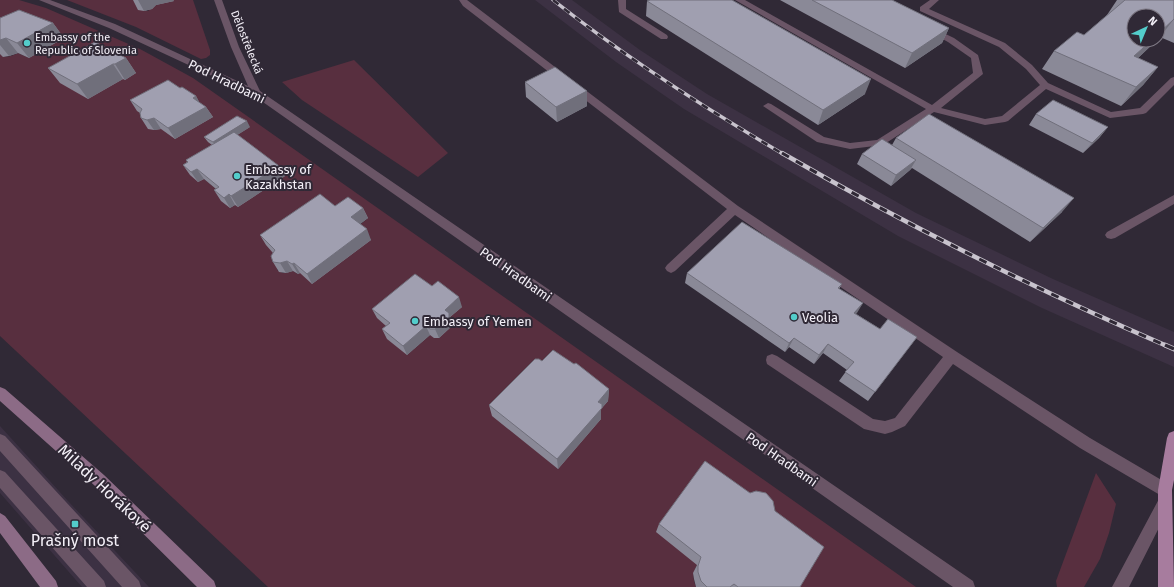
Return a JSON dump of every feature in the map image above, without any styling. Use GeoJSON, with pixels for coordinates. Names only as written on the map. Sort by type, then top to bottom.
{"type":"FeatureCollection","features":[{"type":"Feature","properties":{"kind":"main road","name":"Milady Horákové"},"geometry":{"type":"LineString","coordinates":[[0,393],[99,480],[208,587]]}},
{"type":"Feature","properties":{"kind":"main road"},"geometry":{"type":"LineString","coordinates":[[1166,587],[1165,496],[1174,439]]}},
{"type":"Feature","properties":{"kind":"main road"},"geometry":{"type":"LineString","coordinates":[[0,522],[50,587]]}},
{"type":"Feature","properties":{"kind":"street","name":"Pod Hradbami"},"geometry":{"type":"LineString","coordinates":[[44,0],[112,26],[256,93],[967,587]]}},
{"type":"Feature","properties":{"kind":"street","name":"Dělostřelecká"},"geometry":{"type":"LineString","coordinates":[[218,0],[235,47],[256,93]]}},
{"type":"Feature","properties":{"kind":"street"},"geometry":{"type":"LineString","coordinates":[[463,0],[734,209],[952,356],[1165,496],[1120,587]]}},
{"type":"Feature","properties":{"kind":"street"},"geometry":{"type":"LineString","coordinates":[[622,0],[622,10],[664,37]]}},
{"type":"Feature","properties":{"kind":"street"},"geometry":{"type":"LineString","coordinates":[[739,0],[933,109],[985,122],[1005,119],[1044,85]]}},
{"type":"Feature","properties":{"kind":"street"},"geometry":{"type":"LineString","coordinates":[[935,0],[923,9],[1002,45],[1030,67],[1044,85],[1110,115],[1143,111],[1174,80]]}},
{"type":"Feature","properties":{"kind":"street"},"geometry":{"type":"LineString","coordinates":[[768,106],[821,140],[850,146],[879,143],[933,109],[978,74],[975,57],[951,40],[924,27]]}},
{"type":"Feature","properties":{"kind":"street"},"geometry":{"type":"LineString","coordinates":[[1111,235],[1174,199]]}},
{"type":"Feature","properties":{"kind":"street"},"geometry":{"type":"LineString","coordinates":[[671,268],[734,209]]}},
{"type":"Feature","properties":{"kind":"street"},"geometry":{"type":"LineString","coordinates":[[772,360],[869,424],[880,427],[892,427],[900,422],[952,356]]}},
{"type":"Feature","properties":{"kind":"street"},"geometry":{"type":"LineString","coordinates":[[0,441],[133,587]]}},
{"type":"Feature","properties":{"kind":"street"},"geometry":{"type":"LineString","coordinates":[[0,477],[98,587]]}},
{"type":"Feature","properties":{"kind":"shaded area"},"geometry":{"type":"Polygon","coordinates":[[[0,0],[19,0],[46,8],[140,49],[193,78],[916,587],[796,587],[697,565],[694,571],[694,581],[696,587],[268,587],[0,336],[0,46],[1,54],[3,56],[7,57],[18,53],[29,58],[0,41],[0,0]],[[284,176],[204,179],[226,197],[230,208],[235,205],[238,206],[284,176]],[[367,219],[278,256],[277,270],[283,273],[293,271],[298,274],[367,219]],[[451,326],[394,332],[407,355],[430,335],[439,338],[451,326]]]}},
{"type":"Feature","properties":{"kind":"shaded area"},"geometry":{"type":"Polygon","coordinates":[[[67,0],[136,0],[138,9],[148,11],[156,5],[173,0],[193,0],[210,50],[210,55],[201,59],[136,27],[67,0]]]}},
{"type":"Feature","properties":{"kind":"shaded area"},"geometry":{"type":"Polygon","coordinates":[[[535,0],[572,0],[640,50],[707,94],[916,213],[1053,279],[1174,332],[1174,367],[1042,308],[898,236],[684,109],[616,62],[535,0]]]}},
{"type":"Feature","properties":{"kind":"shaded area"},"geometry":{"type":"Polygon","coordinates":[[[354,60],[448,153],[418,177],[302,100],[282,82],[354,60]]]}},
{"type":"Feature","properties":{"kind":"shaded area"},"geometry":{"type":"Polygon","coordinates":[[[0,426],[149,587],[82,587],[0,493],[0,426]]]}},
{"type":"Feature","properties":{"kind":"shaded area"},"geometry":{"type":"Polygon","coordinates":[[[1096,473],[1116,504],[1109,533],[1100,559],[1084,587],[1057,587],[1056,581],[1096,473]]]}},
{"type":"Feature","properties":{"kind":"building"},"geometry":{"type":"Polygon","coordinates":[[[732,0],[871,79],[823,110],[647,1],[732,0]]]}},
{"type":"Feature","properties":{"kind":"building"},"geometry":{"type":"Polygon","coordinates":[[[812,0],[892,0],[949,28],[912,53],[812,0]]]}},
{"type":"Feature","properties":{"kind":"building"},"geometry":{"type":"Polygon","coordinates":[[[1125,0],[1174,0],[1174,19],[1166,26],[1166,8],[1126,8],[1126,48],[1143,48],[1134,56],[1158,67],[1136,87],[1054,51],[1077,32],[1084,35],[1125,0]]]}},
{"type":"Feature","properties":{"kind":"building"},"geometry":{"type":"Polygon","coordinates":[[[19,10],[53,23],[17,43],[6,38],[0,40],[0,18],[19,10]]]}},
{"type":"Feature","properties":{"kind":"building"},"geometry":{"type":"Polygon","coordinates":[[[95,42],[126,58],[77,84],[48,68],[95,42]]]}},
{"type":"Feature","properties":{"kind":"building"},"geometry":{"type":"Polygon","coordinates":[[[555,67],[587,91],[556,107],[525,82],[555,67]]]}},
{"type":"Feature","properties":{"kind":"building"},"geometry":{"type":"Polygon","coordinates":[[[168,80],[196,96],[193,98],[206,107],[168,128],[154,118],[147,120],[141,118],[140,113],[142,109],[130,100],[168,80]]]}},
{"type":"Feature","properties":{"kind":"building"},"geometry":{"type":"Polygon","coordinates":[[[1053,100],[1108,127],[1092,143],[1036,114],[1053,100]]]}},
{"type":"Feature","properties":{"kind":"building"},"geometry":{"type":"Polygon","coordinates":[[[929,114],[1074,198],[1043,228],[896,138],[929,114]]]}},
{"type":"Feature","properties":{"kind":"building"},"geometry":{"type":"Polygon","coordinates":[[[237,116],[247,121],[213,142],[204,137],[237,116]]]}},
{"type":"Feature","properties":{"kind":"building","name":"Embassy of Kazakhstan"},"geometry":{"type":"Polygon","coordinates":[[[234,132],[279,166],[231,196],[229,194],[224,198],[214,190],[219,187],[197,169],[191,172],[183,165],[188,162],[186,160],[234,132]]]}},
{"type":"Feature","properties":{"kind":"building"},"geometry":{"type":"Polygon","coordinates":[[[882,139],[916,160],[896,175],[862,154],[882,139]]]}},
{"type":"Feature","properties":{"kind":"building"},"geometry":{"type":"Polygon","coordinates":[[[320,194],[335,206],[348,197],[363,208],[351,217],[367,229],[307,274],[294,263],[292,264],[287,261],[280,263],[273,262],[271,256],[275,250],[260,235],[320,194]]]}},
{"type":"Feature","properties":{"kind":"building","name":"Veolia"},"geometry":{"type":"Polygon","coordinates":[[[742,222],[842,284],[838,288],[863,303],[854,313],[880,329],[888,319],[917,337],[875,392],[845,372],[854,362],[828,344],[819,355],[794,338],[789,343],[687,273],[742,222]]]}},
{"type":"Feature","properties":{"kind":"building","name":"Embassy of Yemen"},"geometry":{"type":"Polygon","coordinates":[[[415,274],[432,286],[438,281],[459,297],[445,310],[449,313],[449,317],[435,329],[430,329],[426,326],[403,346],[382,329],[390,323],[372,309],[415,274]]]}},
{"type":"Feature","properties":{"kind":"building"},"geometry":{"type":"Polygon","coordinates":[[[553,350],[574,364],[576,363],[609,389],[598,402],[602,404],[602,408],[557,459],[489,405],[535,359],[542,361],[553,350]]]}},
{"type":"Feature","properties":{"kind":"building"},"geometry":{"type":"Polygon","coordinates":[[[705,461],[750,493],[756,491],[766,493],[773,501],[775,511],[824,547],[800,587],[738,587],[734,584],[730,587],[707,587],[701,581],[698,566],[701,557],[659,524],[705,461]]]}},
{"type":"Feature","properties":{"kind":"railway"},"geometry":{"type":"LineString","coordinates":[[553,0],[608,42],[665,81],[783,154]]}},
{"type":"Feature","properties":{"kind":"railway"},"geometry":{"type":"LineString","coordinates":[[782,153],[924,231],[1020,279],[1167,346]]}},
{"type":"Feature","properties":{"kind":"railway"},"geometry":{"type":"LineString","coordinates":[[1165,345],[1174,349]]}},
{"type":"Feature","properties":{"kind":"place","name":"Embassy of the Republic of Slovenia"},"geometry":{"type":"Point","coordinates":[27,43]}},
{"type":"Feature","properties":{"kind":"place","name":"Embassy of Kazakhstan"},"geometry":{"type":"Point","coordinates":[237,176]}},
{"type":"Feature","properties":{"kind":"place","name":"Veolia"},"geometry":{"type":"Point","coordinates":[794,317]}},
{"type":"Feature","properties":{"kind":"place","name":"Embassy of Yemen"},"geometry":{"type":"Point","coordinates":[415,321]}},
{"type":"Feature","properties":{"kind":"place","name":"Prašný most"},"geometry":{"type":"Point","coordinates":[75,524]}}]}
